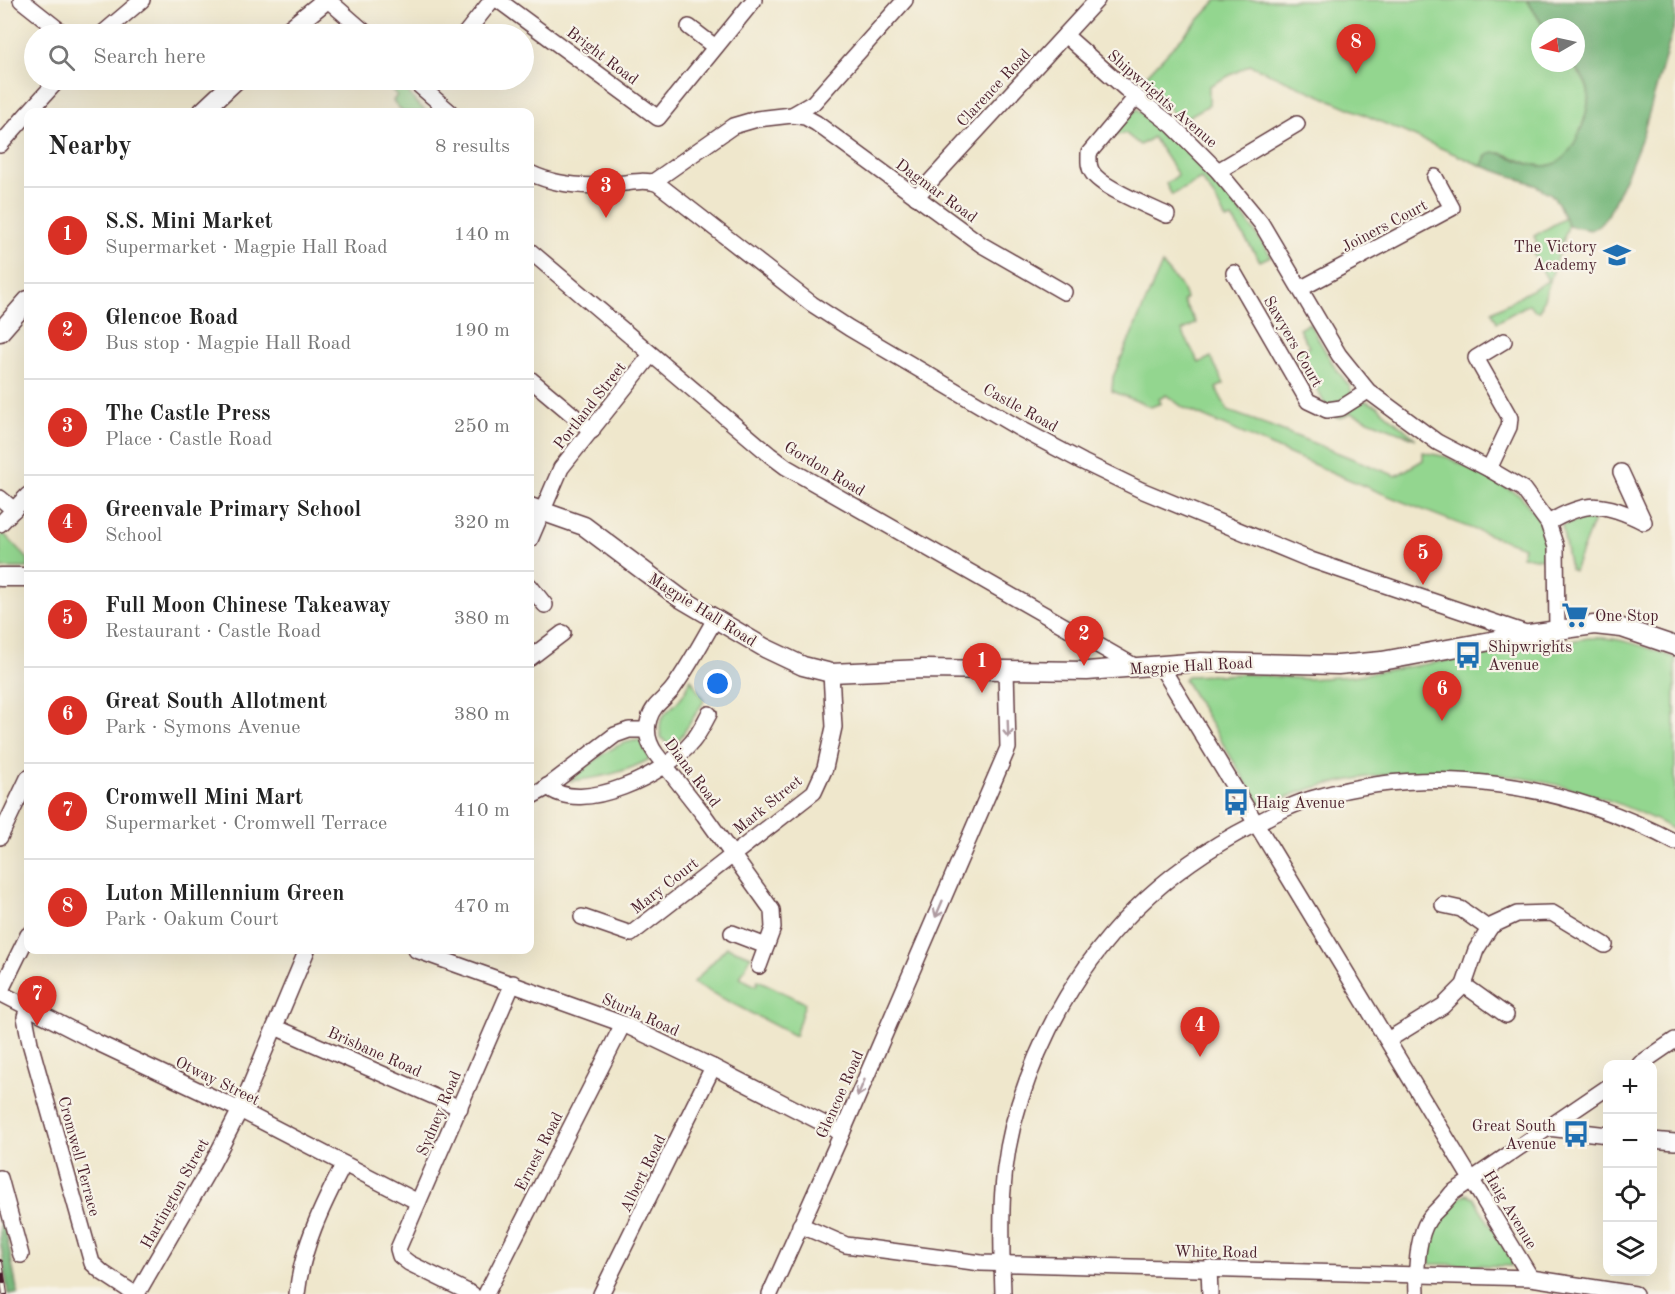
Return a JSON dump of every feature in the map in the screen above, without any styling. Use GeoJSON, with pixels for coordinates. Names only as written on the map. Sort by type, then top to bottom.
{"type":"FeatureCollection","features":[{"type":"Feature","properties":{"kind":"street"},"geometry":{"type":"LineString","coordinates":[[21,0],[51,24]]}},
{"type":"Feature","properties":{"kind":"street"},"geometry":{"type":"LineString","coordinates":[[114,24],[142,0]]}},
{"type":"Feature","properties":{"kind":"street"},"geometry":{"type":"LineString","coordinates":[[297,24],[327,0],[355,24]]}},
{"type":"Feature","properties":{"kind":"street"},"geometry":{"type":"LineString","coordinates":[[473,24],[492,0]]}},
{"type":"Feature","properties":{"kind":"street","name":"Bright Road"},"geometry":{"type":"LineString","coordinates":[[498,0],[531,24]]}},
{"type":"Feature","properties":{"kind":"street"},"geometry":{"type":"LineString","coordinates":[[689,27],[715,47],[754,0]]}},
{"type":"Feature","properties":{"kind":"street"},"geometry":{"type":"LineString","coordinates":[[534,174],[561,182],[583,185],[653,182],[733,126],[757,119],[792,115],[813,103],[905,0]]}},
{"type":"Feature","properties":{"kind":"street","name":"Clarence Road"},"geometry":{"type":"LineString","coordinates":[[916,197],[1097,0]]}},
{"type":"Feature","properties":{"kind":"street","name":"Bright Road"},"geometry":{"type":"LineString","coordinates":[[534,27],[658,118],[715,47]]}},
{"type":"Feature","properties":{"kind":"street","name":"Shipwrights Avenue"},"geometry":{"type":"LineString","coordinates":[[1065,35],[1172,125],[1218,171],[1261,223],[1339,355],[1368,391],[1437,442],[1522,489],[1548,523],[1556,547],[1557,630]]}},
{"type":"Feature","properties":{"kind":"street"},"geometry":{"type":"LineString","coordinates":[[33,108],[49,90]]}},
{"type":"Feature","properties":{"kind":"street"},"geometry":{"type":"LineString","coordinates":[[206,108],[225,90]]}},
{"type":"Feature","properties":{"kind":"street"},"geometry":{"type":"LineString","coordinates":[[429,90],[446,108]]}},
{"type":"Feature","properties":{"kind":"street"},"geometry":{"type":"LineString","coordinates":[[1136,97],[1089,153],[1088,164],[1092,175],[1110,188],[1167,215]]}},
{"type":"Feature","properties":{"kind":"street","name":"Dagmar Road"},"geometry":{"type":"LineString","coordinates":[[792,115],[805,117],[816,123],[982,245],[1065,291]]}},
{"type":"Feature","properties":{"kind":"street"},"geometry":{"type":"LineString","coordinates":[[0,145],[24,119]]}},
{"type":"Feature","properties":{"kind":"street"},"geometry":{"type":"LineString","coordinates":[[1218,171],[1297,123]]}},
{"type":"Feature","properties":{"kind":"street","name":"Joiners Court"},"geometry":{"type":"LineString","coordinates":[[1300,289],[1452,208],[1435,177]]}},
{"type":"Feature","properties":{"kind":"street","name":"Castle Road"},"geometry":{"type":"LineString","coordinates":[[653,182],[812,304],[1017,427],[1083,462],[1141,490],[1311,560],[1529,634]]}},
{"type":"Feature","properties":{"kind":"street","name":"Gordon Road"},"geometry":{"type":"LineString","coordinates":[[534,254],[651,356],[786,467],[1136,667]]}},
{"type":"Feature","properties":{"kind":"street","name":"Sawyers Court"},"geometry":{"type":"LineString","coordinates":[[1234,273],[1308,401],[1327,410],[1341,408],[1368,391]]}},
{"type":"Feature","properties":{"kind":"street"},"geometry":{"type":"LineString","coordinates":[[0,332],[24,305]]}},
{"type":"Feature","properties":{"kind":"street"},"geometry":{"type":"LineString","coordinates":[[1489,469],[1509,426],[1510,418],[1476,358],[1504,341]]}},
{"type":"Feature","properties":{"kind":"street","name":"Portland Street"},"geometry":{"type":"LineString","coordinates":[[535,509],[561,468],[651,356]]}},
{"type":"Feature","properties":{"kind":"street"},"geometry":{"type":"LineString","coordinates":[[534,382],[592,431]]}},
{"type":"Feature","properties":{"kind":"street"},"geometry":{"type":"LineString","coordinates":[[1548,523],[1568,511],[1588,507],[1617,509],[1644,522],[1621,472]]}},
{"type":"Feature","properties":{"kind":"street"},"geometry":{"type":"LineString","coordinates":[[0,498],[14,510]]}},
{"type":"Feature","properties":{"kind":"street"},"geometry":{"type":"LineString","coordinates":[[0,524],[24,499]]}},
{"type":"Feature","properties":{"kind":"street","name":"Magpie Hall Road"},"geometry":{"type":"LineString","coordinates":[[535,509],[584,526],[680,598],[794,663],[831,673],[923,669],[1087,671],[1226,661],[1315,665],[1351,664],[1591,625],[1607,625],[1629,630],[1675,646]]}},
{"type":"Feature","properties":{"kind":"street"},"geometry":{"type":"LineString","coordinates":[[0,577],[24,576]]}},
{"type":"Feature","properties":{"kind":"street"},"geometry":{"type":"LineString","coordinates":[[534,591],[545,605]]}},
{"type":"Feature","properties":{"kind":"street","name":"Diana Road"},"geometry":{"type":"LineString","coordinates":[[715,619],[674,687],[654,708],[647,730],[650,744],[664,766],[704,815],[772,910],[773,928],[759,966]]}},
{"type":"Feature","properties":{"kind":"street"},"geometry":{"type":"LineString","coordinates":[[534,655],[563,633]]}},
{"type":"Feature","properties":{"kind":"street","name":"Haig Avenue"},"geometry":{"type":"LineString","coordinates":[[1164,664],[1166,674],[1531,1278]]}},
{"type":"Feature","properties":{"kind":"street","name":"Glencoe Road"},"geometry":{"type":"LineString","coordinates":[[770,1294],[1008,748],[1006,670]]}},
{"type":"Feature","properties":{"kind":"street","name":"Mark Street"},"geometry":{"type":"LineString","coordinates":[[732,855],[814,792],[825,768],[834,726],[831,673]]}},
{"type":"Feature","properties":{"kind":"street"},"geometry":{"type":"LineString","coordinates":[[547,786],[554,793],[563,796],[592,795],[623,787],[664,766],[692,743],[710,714]]}},
{"type":"Feature","properties":{"kind":"street"},"geometry":{"type":"LineString","coordinates":[[534,794],[615,735],[626,731],[647,730]]}},
{"type":"Feature","properties":{"kind":"street"},"geometry":{"type":"LineString","coordinates":[[1004,1294],[1003,1178],[1019,1104],[1044,1037],[1070,990],[1108,936],[1184,867],[1227,838],[1294,804],[1324,795],[1400,782],[1461,781],[1523,787],[1576,800],[1619,815],[1675,842]]}},
{"type":"Feature","properties":{"kind":"street"},"geometry":{"type":"LineString","coordinates":[[0,837],[24,786]]}},
{"type":"Feature","properties":{"kind":"street","name":"Mary Court"},"geometry":{"type":"LineString","coordinates":[[582,917],[631,934],[732,855]]}},
{"type":"Feature","properties":{"kind":"street"},"geometry":{"type":"LineString","coordinates":[[1443,905],[1461,909],[1490,929]]}},
{"type":"Feature","properties":{"kind":"street"},"geometry":{"type":"LineString","coordinates":[[1388,1040],[1443,1006],[1464,985],[1476,950],[1491,926],[1517,914],[1552,913],[1605,945]]}},
{"type":"Feature","properties":{"kind":"street"},"geometry":{"type":"LineString","coordinates":[[732,933],[766,946]]}},
{"type":"Feature","properties":{"kind":"street"},"geometry":{"type":"LineString","coordinates":[[0,992],[24,943]]}},
{"type":"Feature","properties":{"kind":"street","name":"Hartington Street"},"geometry":{"type":"LineString","coordinates":[[136,1294],[212,1164],[240,1110],[305,954]]}},
{"type":"Feature","properties":{"kind":"street","name":"Sturla Road"},"geometry":{"type":"LineString","coordinates":[[428,954],[622,1024],[713,1067],[842,1133]]}},
{"type":"Feature","properties":{"kind":"street","name":"Sydney Road"},"geometry":{"type":"LineString","coordinates":[[442,1279],[409,1263],[400,1256],[398,1249],[513,983]]}},
{"type":"Feature","properties":{"kind":"street"},"geometry":{"type":"LineString","coordinates":[[1464,985],[1506,1015]]}},
{"type":"Feature","properties":{"kind":"street","name":"Otway Street"},"geometry":{"type":"LineString","coordinates":[[0,992],[96,1042],[240,1110],[418,1202]]}},
{"type":"Feature","properties":{"kind":"street","name":"Cromwell Terrace"},"geometry":{"type":"LineString","coordinates":[[28,1007],[25,1019],[30,1043],[92,1263],[103,1273],[136,1294]]}},
{"type":"Feature","properties":{"kind":"street","name":"Ernest Road"},"geometry":{"type":"LineString","coordinates":[[486,1294],[622,1024]]}},
{"type":"Feature","properties":{"kind":"street","name":"Brisbane Road"},"geometry":{"type":"LineString","coordinates":[[275,1027],[460,1108]]}},
{"type":"Feature","properties":{"kind":"street"},"geometry":{"type":"LineString","coordinates":[[1647,1060],[1675,1040]]}},
{"type":"Feature","properties":{"kind":"street","name":"Albert Road"},"geometry":{"type":"LineString","coordinates":[[601,1294],[713,1067]]}},
{"type":"Feature","properties":{"kind":"street"},"geometry":{"type":"LineString","coordinates":[[1417,1294],[1418,1250],[1431,1216],[1452,1193],[1603,1090]]}},
{"type":"Feature","properties":{"kind":"street"},"geometry":{"type":"LineString","coordinates":[[1548,1128],[1603,1134]]}},
{"type":"Feature","properties":{"kind":"street"},"geometry":{"type":"LineString","coordinates":[[1657,1140],[1675,1142]]}},
{"type":"Feature","properties":{"kind":"street"},"geometry":{"type":"LineString","coordinates":[[297,1294],[301,1264],[317,1216],[344,1164]]}},
{"type":"Feature","properties":{"kind":"street"},"geometry":{"type":"LineString","coordinates":[[0,1178],[21,1255]]}},
{"type":"Feature","properties":{"kind":"street","name":"White Road"},"geometry":{"type":"LineString","coordinates":[[800,1225],[854,1247],[968,1262],[1531,1278],[1635,1294]]}},
{"type":"Feature","properties":{"kind":"street"},"geometry":{"type":"LineString","coordinates":[[1209,1268],[1210,1294]]}},
{"type":"Feature","properties":{"kind":"street"},"geometry":{"type":"LineString","coordinates":[[436,1294],[442,1279],[472,1294]]}},
{"type":"Feature","properties":{"kind":"green space"},"geometry":{"type":"Polygon","coordinates":[[[1217,0],[1527,0],[1538,18],[1531,18],[1531,72],[1579,72],[1588,91],[1588,99],[1581,128],[1572,147],[1562,160],[1539,166],[1500,153],[1486,156],[1482,166],[1250,65],[1209,86],[1209,105],[1179,122],[1169,108],[1139,83],[1217,0]]]}},
{"type":"Feature","properties":{"kind":"green space"},"geometry":{"type":"Polygon","coordinates":[[[1527,0],[1675,0],[1675,23],[1642,137],[1608,215],[1591,230],[1568,226],[1558,203],[1551,194],[1531,183],[1482,166],[1486,156],[1493,152],[1536,166],[1551,165],[1567,154],[1584,122],[1588,90],[1579,72],[1585,72],[1585,18],[1538,18],[1527,0]]]}},
{"type":"Feature","properties":{"kind":"green space"},"geometry":{"type":"Polygon","coordinates":[[[392,90],[407,90],[422,108],[399,108],[393,101],[397,95],[392,90]]]}},
{"type":"Feature","properties":{"kind":"green space"},"geometry":{"type":"Polygon","coordinates":[[[1137,109],[1212,177],[1241,212],[1271,256],[1260,261],[1232,218],[1226,220],[1215,198],[1201,179],[1172,195],[1166,184],[1178,175],[1153,137],[1140,145],[1125,133],[1113,136],[1111,134],[1137,109]]]}},
{"type":"Feature","properties":{"kind":"green space"},"geometry":{"type":"Polygon","coordinates":[[[1565,218],[1568,226],[1540,311],[1535,311],[1529,304],[1497,322],[1492,312],[1548,281],[1530,247],[1537,243],[1534,236],[1565,218]]]}},
{"type":"Feature","properties":{"kind":"green space"},"geometry":{"type":"Polygon","coordinates":[[[1162,264],[1182,288],[1186,298],[1183,301],[1196,323],[1182,331],[1199,363],[1211,357],[1224,384],[1216,388],[1228,411],[1396,476],[1423,460],[1423,452],[1447,457],[1520,495],[1538,518],[1550,542],[1550,550],[1542,559],[1522,556],[1524,547],[1438,516],[1353,481],[1184,408],[1166,395],[1159,399],[1161,403],[1151,407],[1112,391],[1113,377],[1162,264]]]}},
{"type":"Feature","properties":{"kind":"green space"},"geometry":{"type":"Polygon","coordinates":[[[1309,323],[1334,366],[1350,387],[1352,395],[1326,407],[1304,362],[1291,358],[1309,347],[1299,329],[1309,323]]]}},
{"type":"Feature","properties":{"kind":"green space"},"geometry":{"type":"Polygon","coordinates":[[[1366,401],[1377,406],[1416,439],[1351,413],[1341,418],[1332,416],[1366,401]]]}},
{"type":"Feature","properties":{"kind":"green space"},"geometry":{"type":"Polygon","coordinates":[[[1582,519],[1594,520],[1574,571],[1570,569],[1562,526],[1582,519]]]}},
{"type":"Feature","properties":{"kind":"green space"},"geometry":{"type":"Polygon","coordinates":[[[3,533],[24,555],[24,568],[0,568],[0,537],[3,533]]]}},
{"type":"Feature","properties":{"kind":"green space"},"geometry":{"type":"Polygon","coordinates":[[[1588,638],[1610,639],[1643,646],[1675,658],[1675,830],[1636,811],[1554,784],[1512,776],[1469,772],[1382,775],[1339,782],[1306,790],[1261,807],[1184,679],[1187,676],[1245,674],[1308,679],[1352,676],[1588,638]]]}},
{"type":"Feature","properties":{"kind":"green space"},"geometry":{"type":"Polygon","coordinates":[[[691,679],[704,701],[677,743],[669,746],[661,737],[661,722],[666,713],[678,702],[691,679]]]}},
{"type":"Feature","properties":{"kind":"green space"},"geometry":{"type":"Polygon","coordinates":[[[640,740],[650,759],[611,774],[570,781],[611,749],[630,741],[640,740]]]}},
{"type":"Feature","properties":{"kind":"green space"},"geometry":{"type":"Polygon","coordinates":[[[727,947],[751,956],[740,978],[756,986],[758,980],[805,1003],[795,1036],[693,983],[727,947]]]}},
{"type":"Feature","properties":{"kind":"green space"},"geometry":{"type":"Polygon","coordinates":[[[1467,1194],[1473,1197],[1512,1260],[1511,1266],[1430,1264],[1430,1246],[1438,1224],[1452,1205],[1467,1194]]]}},
{"type":"Feature","properties":{"kind":"green space"},"geometry":{"type":"Polygon","coordinates":[[[0,1202],[18,1294],[8,1294],[0,1239],[0,1202]]]}},
{"type":"Feature","properties":{"kind":"railway"},"geometry":{"type":"LineString","coordinates":[[0,1262],[5,1294]]}},
{"type":"Feature","properties":{"kind":"place","name":"Luton Millennium Green"},"geometry":{"type":"Point","coordinates":[1356,74]}},
{"type":"Feature","properties":{"kind":"place","name":"The Castle Press"},"geometry":{"type":"Point","coordinates":[606,218]}},
{"type":"Feature","properties":{"kind":"place","name":"The Victory Academy"},"geometry":{"type":"Point","coordinates":[1617,255]}},
{"type":"Feature","properties":{"kind":"place","name":"Full Moon Chinese Takeaway"},"geometry":{"type":"Point","coordinates":[1423,585]}},
{"type":"Feature","properties":{"kind":"place","name":"One Stop"},"geometry":{"type":"Point","coordinates":[1575,615]}},
{"type":"Feature","properties":{"kind":"place","name":"Shipwrights Avenue"},"geometry":{"type":"Point","coordinates":[1468,655]}},
{"type":"Feature","properties":{"kind":"place","name":"Glencoe Road"},"geometry":{"type":"Point","coordinates":[1084,666]}},
{"type":"Feature","properties":{"kind":"place","name":"S.S. Mini Market"},"geometry":{"type":"Point","coordinates":[982,693]}},
{"type":"Feature","properties":{"kind":"place","name":"Great South Allotment"},"geometry":{"type":"Point","coordinates":[1442,721]}},
{"type":"Feature","properties":{"kind":"place","name":"Haig Avenue"},"geometry":{"type":"Point","coordinates":[1236,802]}},
{"type":"Feature","properties":{"kind":"place","name":"Cromwell Mini Mart"},"geometry":{"type":"Point","coordinates":[37,1026]}},
{"type":"Feature","properties":{"kind":"place","name":"Greenvale Primary School"},"geometry":{"type":"Point","coordinates":[1200,1057]}},
{"type":"Feature","properties":{"kind":"place","name":"Great South Avenue"},"geometry":{"type":"Point","coordinates":[1576,1134]}}]}
